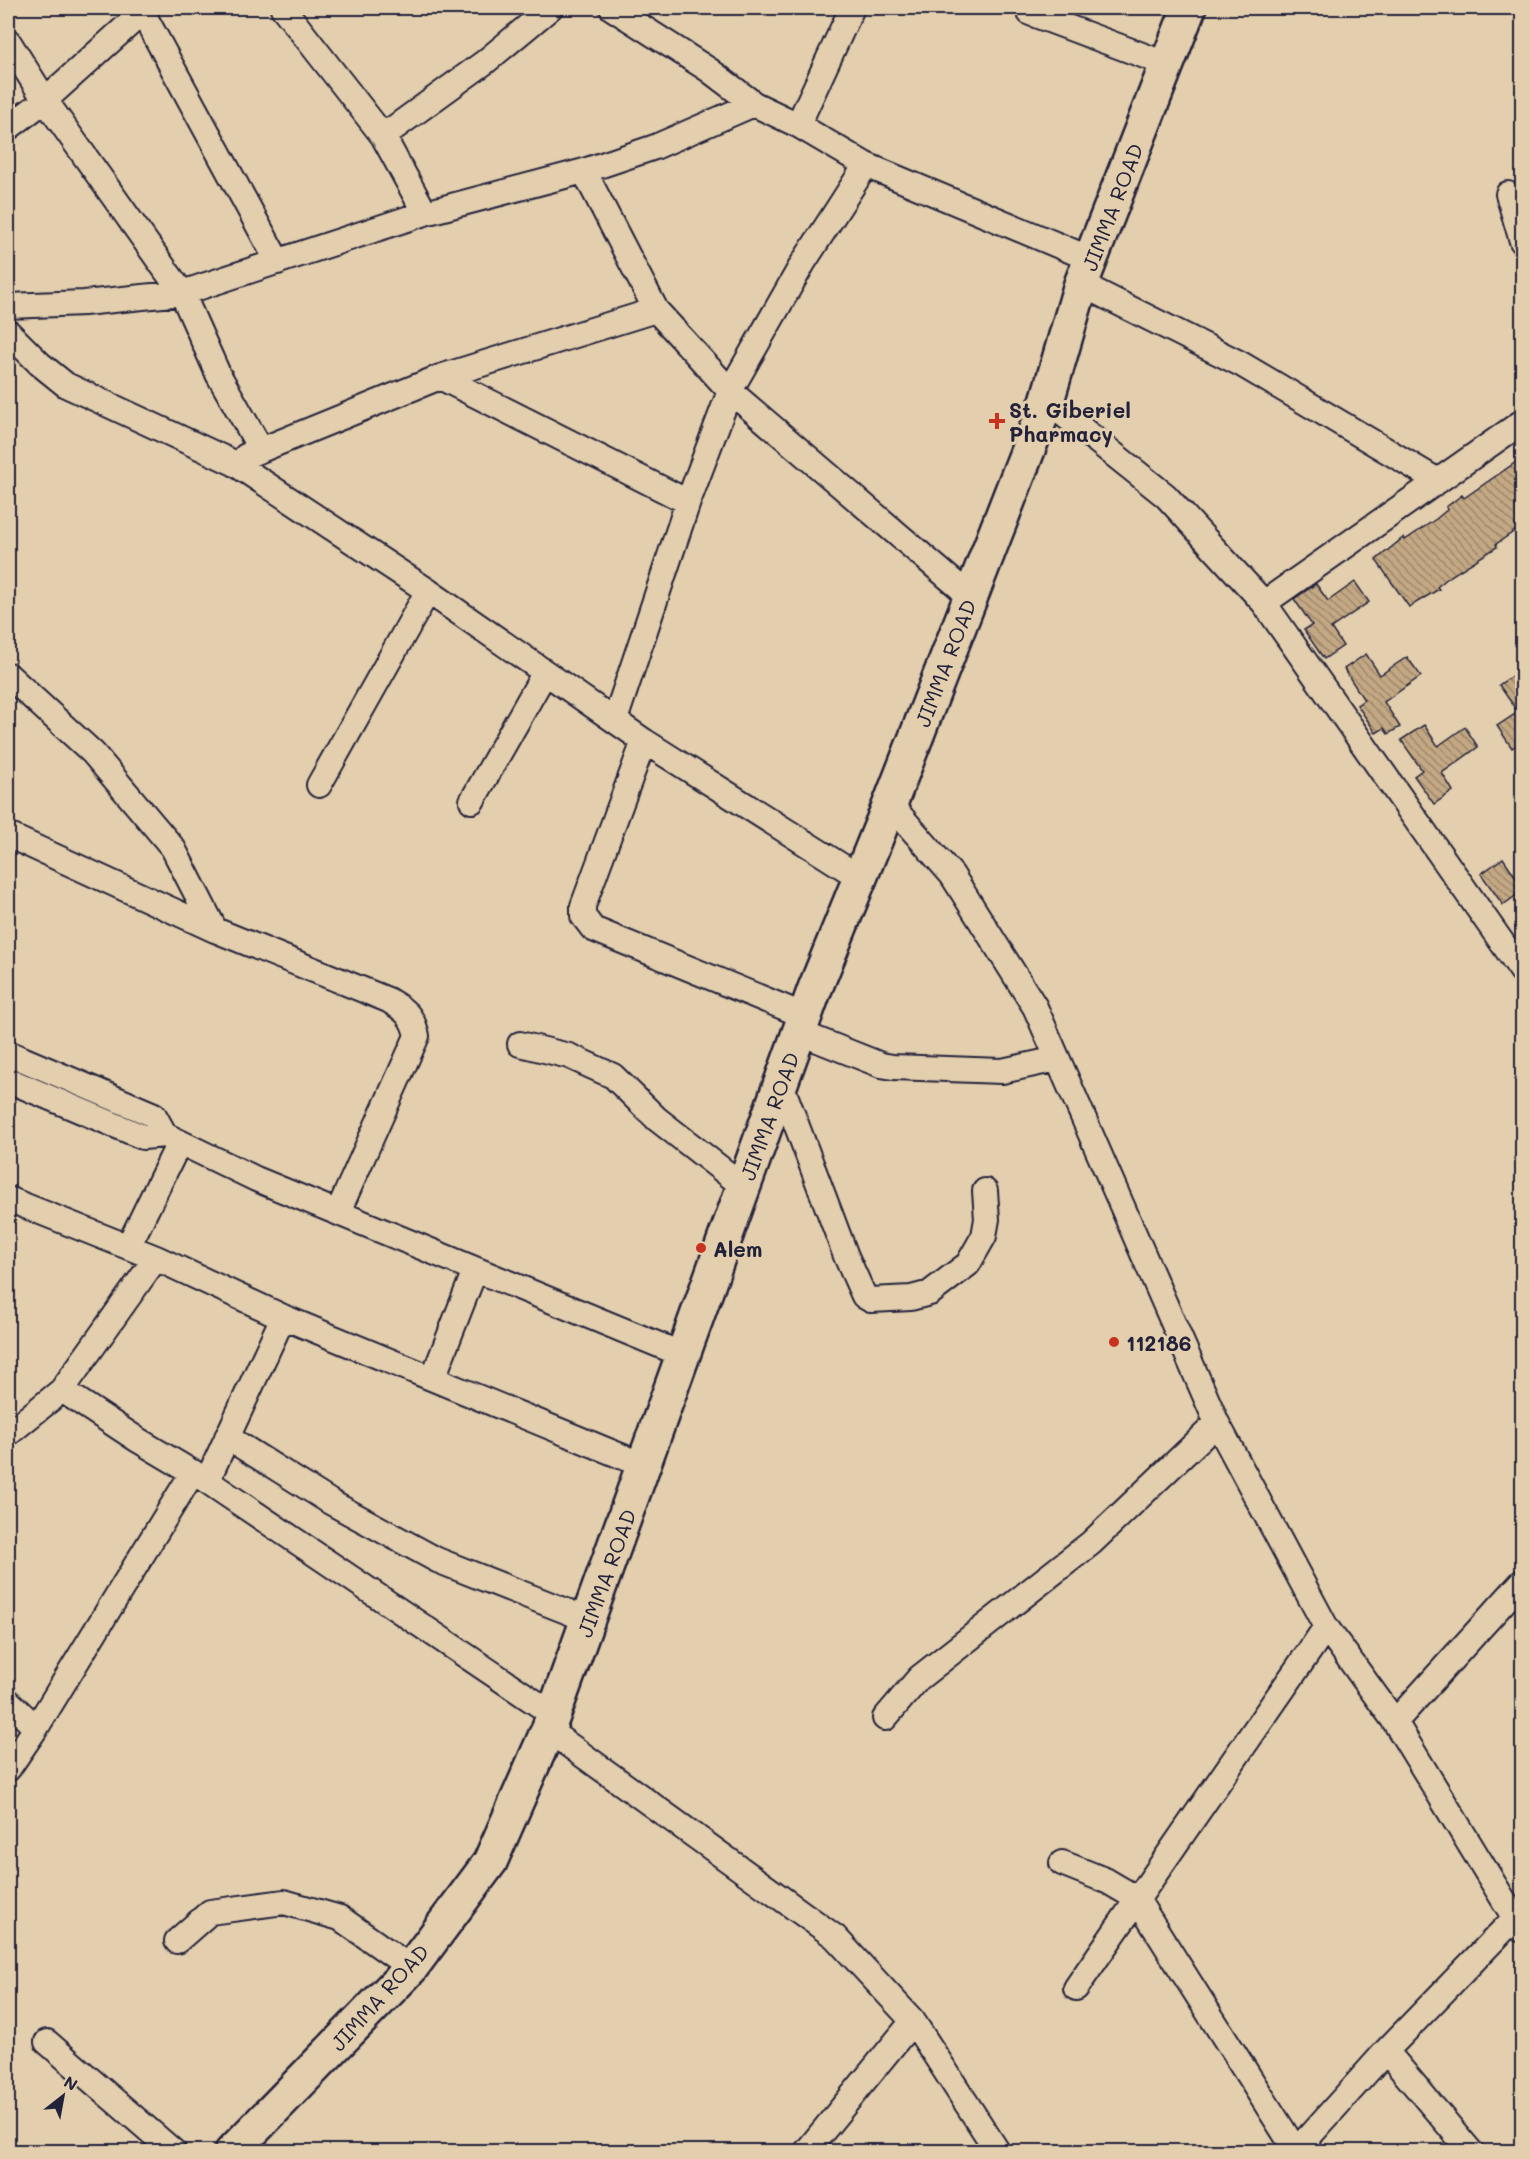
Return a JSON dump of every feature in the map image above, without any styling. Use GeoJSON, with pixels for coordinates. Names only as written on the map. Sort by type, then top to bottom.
{"type":"FeatureCollection","features":[{"type":"Feature","properties":{"kind":"highway","name":"JIMMA ROAD"},"geometry":{"type":"LineString","coordinates":[[231,2151],[411,1968],[490,1862],[551,1723],[645,1466],[681,1354],[802,1024],[1047,401],[1087,272],[1189,8]]}},
{"type":"Feature","properties":{"kind":"street"},"geometry":{"type":"LineString","coordinates":[[283,8],[383,136],[425,213]]}},
{"type":"Feature","properties":{"kind":"street"},"geometry":{"type":"LineString","coordinates":[[383,136],[485,62],[550,8]]}},
{"type":"Feature","properties":{"kind":"street"},"geometry":{"type":"LineString","coordinates":[[612,8],[709,70],[754,104],[798,125],[866,165],[1087,272],[1438,481]]}},
{"type":"Feature","properties":{"kind":"street"},"geometry":{"type":"LineString","coordinates":[[798,125],[852,8]]}},
{"type":"Feature","properties":{"kind":"street"},"geometry":{"type":"LineString","coordinates":[[8,128],[45,100],[143,9],[278,262]]}},
{"type":"Feature","properties":{"kind":"street"},"geometry":{"type":"LineString","coordinates":[[1030,13],[1166,64]]}},
{"type":"Feature","properties":{"kind":"street"},"geometry":{"type":"LineString","coordinates":[[8,41],[45,100],[182,293],[218,374],[260,448]]}},
{"type":"Feature","properties":{"kind":"street"},"geometry":{"type":"LineString","coordinates":[[8,306],[84,303],[182,293],[425,213],[584,171],[655,147],[754,104]]}},
{"type":"Feature","properties":{"kind":"street"},"geometry":{"type":"LineString","coordinates":[[615,720],[688,502],[730,391],[803,263],[866,165]]}},
{"type":"Feature","properties":{"kind":"street"},"geometry":{"type":"LineString","coordinates":[[584,171],[656,310],[730,391],[971,597]]}},
{"type":"Feature","properties":{"kind":"street"},"geometry":{"type":"LineString","coordinates":[[1508,194],[1522,241]]}},
{"type":"Feature","properties":{"kind":"street"},"geometry":{"type":"LineString","coordinates":[[234,463],[260,448],[440,377],[656,310]]}},
{"type":"Feature","properties":{"kind":"street"},"geometry":{"type":"LineString","coordinates":[[8,332],[40,364],[66,385],[234,463],[428,591],[544,674],[644,741],[860,877]]}},
{"type":"Feature","properties":{"kind":"street"},"geometry":{"type":"LineString","coordinates":[[440,377],[688,502]]}},
{"type":"Feature","properties":{"kind":"street"},"geometry":{"type":"LineString","coordinates":[[1047,401],[1166,496],[1264,603],[1522,971]]}},
{"type":"Feature","properties":{"kind":"street"},"geometry":{"type":"LineString","coordinates":[[1264,603],[1522,422]]}},
{"type":"Feature","properties":{"kind":"street"},"geometry":{"type":"LineString","coordinates":[[319,785],[428,591]]}},
{"type":"Feature","properties":{"kind":"street"},"geometry":{"type":"LineString","coordinates":[[472,801],[544,674]]}},
{"type":"Feature","properties":{"kind":"street"},"geometry":{"type":"LineString","coordinates":[[8,675],[93,753],[173,848],[215,930]]}},
{"type":"Feature","properties":{"kind":"street"},"geometry":{"type":"LineString","coordinates":[[644,741],[583,906],[586,923],[593,929],[802,1024],[880,1065],[1002,1071],[1057,1059]]}},
{"type":"Feature","properties":{"kind":"street"},"geometry":{"type":"LineString","coordinates":[[890,804],[952,875],[1035,1007],[1217,1423],[1326,1627],[1395,1722],[1518,1925],[1386,2051],[1295,2151],[1136,1898],[1107,1881],[1062,1863]]}},
{"type":"Feature","properties":{"kind":"street"},"geometry":{"type":"LineString","coordinates":[[8,835],[215,930],[388,1000],[408,1012],[414,1022],[417,1036],[338,1212]]}},
{"type":"Feature","properties":{"kind":"street"},"geometry":{"type":"LineString","coordinates":[[520,1044],[569,1056],[613,1076],[657,1119],[743,1186]]}},
{"type":"Feature","properties":{"kind":"street"},"geometry":{"type":"LineString","coordinates":[[8,1053],[154,1115],[172,1139]]}},
{"type":"Feature","properties":{"kind":"street"},"geometry":{"type":"LineString","coordinates":[[8,1080],[143,1137],[172,1139],[256,1179],[681,1354]]}},
{"type":"Feature","properties":{"kind":"street"},"geometry":{"type":"LineString","coordinates":[[781,1083],[846,1256],[864,1296],[871,1300],[911,1298],[930,1293],[968,1264],[984,1236],[987,1219],[984,1191]]}},
{"type":"Feature","properties":{"kind":"street"},"geometry":{"type":"LineString","coordinates":[[128,1247],[172,1139]]}},
{"type":"Feature","properties":{"kind":"street"},"geometry":{"type":"LineString","coordinates":[[8,1199],[156,1258],[283,1317],[645,1466]]}},
{"type":"Feature","properties":{"kind":"street"},"geometry":{"type":"LineString","coordinates":[[8,1434],[62,1390],[156,1258]]}},
{"type":"Feature","properties":{"kind":"street"},"geometry":{"type":"LineString","coordinates":[[433,1378],[475,1270]]}},
{"type":"Feature","properties":{"kind":"street"},"geometry":{"type":"LineString","coordinates":[[8,1768],[227,1437],[283,1317]]}},
{"type":"Feature","properties":{"kind":"street"},"geometry":{"type":"LineString","coordinates":[[62,1390],[138,1440],[200,1476],[551,1723],[835,1937],[913,2021],[998,2151]]}},
{"type":"Feature","properties":{"kind":"street"},"geometry":{"type":"LineString","coordinates":[[885,1719],[920,1678],[1091,1543],[1217,1423]]}},
{"type":"Feature","properties":{"kind":"street"},"geometry":{"type":"LineString","coordinates":[[227,1437],[332,1503],[437,1560],[589,1620]]}},
{"type":"Feature","properties":{"kind":"street"},"geometry":{"type":"LineString","coordinates":[[1395,1722],[1519,1593]]}},
{"type":"Feature","properties":{"kind":"street"},"geometry":{"type":"LineString","coordinates":[[1076,1988],[1136,1898],[1326,1627]]}},
{"type":"Feature","properties":{"kind":"street"},"geometry":{"type":"LineString","coordinates":[[8,1701],[36,1728]]}},
{"type":"Feature","properties":{"kind":"street"},"geometry":{"type":"LineString","coordinates":[[177,1941],[210,1912],[284,1902],[340,1918],[411,1968]]}},
{"type":"Feature","properties":{"kind":"street"},"geometry":{"type":"LineString","coordinates":[[806,2151],[913,2021]]}},
{"type":"Feature","properties":{"kind":"street"},"geometry":{"type":"LineString","coordinates":[[47,2043],[174,2151]]}},
{"type":"Feature","properties":{"kind":"street"},"geometry":{"type":"LineString","coordinates":[[1386,2051],[1471,2151]]}},
{"type":"Feature","properties":{"kind":"building"},"geometry":{"type":"Polygon","coordinates":[[[1522,458],[1522,526],[1496,544],[1497,547],[1449,577],[1437,587],[1439,589],[1409,607],[1376,560],[1404,537],[1405,540],[1436,519],[1448,509],[1446,507],[1462,495],[1464,498],[1522,458]]]}},
{"type":"Feature","properties":{"kind":"building"},"geometry":{"type":"Polygon","coordinates":[[[1355,582],[1369,602],[1331,628],[1343,646],[1324,659],[1304,630],[1312,625],[1294,599],[1316,584],[1328,601],[1355,582]]]}},
{"type":"Feature","properties":{"kind":"building"},"geometry":{"type":"Polygon","coordinates":[[[1366,654],[1380,675],[1407,657],[1421,676],[1384,702],[1400,727],[1388,734],[1384,728],[1376,733],[1357,705],[1364,700],[1344,669],[1366,654]]]}},
{"type":"Feature","properties":{"kind":"building"},"geometry":{"type":"Polygon","coordinates":[[[1522,669],[1522,741],[1512,748],[1497,726],[1518,712],[1499,685],[1522,669]]]}},
{"type":"Feature","properties":{"kind":"building"},"geometry":{"type":"Polygon","coordinates":[[[1424,725],[1438,746],[1465,727],[1478,747],[1442,773],[1453,791],[1434,804],[1414,776],[1422,770],[1401,740],[1424,725]]]}},
{"type":"Feature","properties":{"kind":"building"},"geometry":{"type":"Polygon","coordinates":[[[1503,858],[1522,886],[1522,891],[1503,905],[1481,874],[1503,858]]]}},
{"type":"Feature","properties":{"kind":"place","name":"St. Giberiel Pharmacy"},"geometry":{"type":"Point","coordinates":[997,421]}},
{"type":"Feature","properties":{"kind":"place","name":"Alem"},"geometry":{"type":"Point","coordinates":[701,1248]}},
{"type":"Feature","properties":{"kind":"place","name":"112186"},"geometry":{"type":"Point","coordinates":[1114,1342]}}]}
